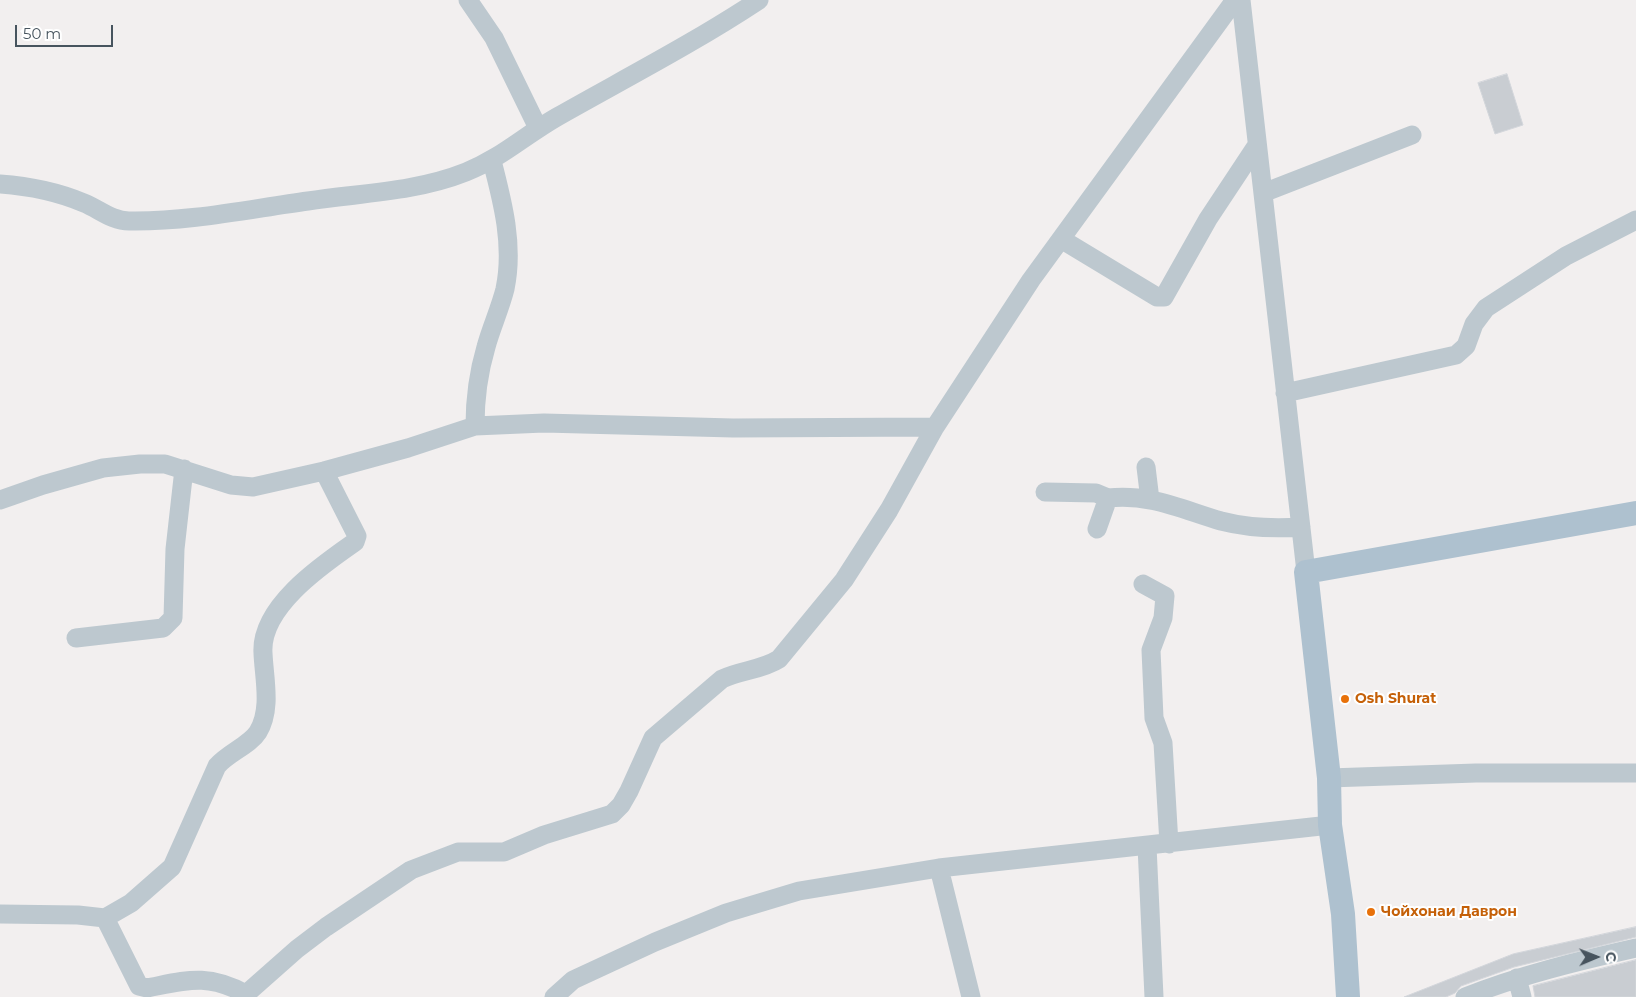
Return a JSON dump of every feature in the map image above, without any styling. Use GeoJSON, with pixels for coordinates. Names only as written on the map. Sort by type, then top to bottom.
{"type":"FeatureCollection","features":[{"type":"Feature","properties":{"kind":"main road"},"geometry":{"type":"LineString","coordinates":[[1348,997],[1343,914],[1330,825],[1329,778],[1306,572],[1636,513]]}},
{"type":"Feature","properties":{"kind":"street"},"geometry":{"type":"LineString","coordinates":[[468,0],[494,38],[538,128]]}},
{"type":"Feature","properties":{"kind":"street"},"geometry":{"type":"LineString","coordinates":[[0,184],[18,185],[56,194],[82,202],[115,219],[127,221],[184,219],[399,189],[463,173],[492,161],[538,128],[720,26],[759,0]]}},
{"type":"Feature","properties":{"kind":"street"},"geometry":{"type":"LineString","coordinates":[[105,918],[139,986],[147,988],[203,979],[226,983],[247,996],[296,949],[411,870],[458,852],[504,852],[544,835],[612,814],[629,791],[653,738],[722,679],[733,674],[770,665],[798,638],[844,580],[889,510],[935,427],[1060,239],[1235,0]]}},
{"type":"Feature","properties":{"kind":"street"},"geometry":{"type":"LineString","coordinates":[[1241,0],[1306,572]]}},
{"type":"Feature","properties":{"kind":"street"},"geometry":{"type":"LineString","coordinates":[[1263,193],[1412,135]]}},
{"type":"Feature","properties":{"kind":"street"},"geometry":{"type":"LineString","coordinates":[[1060,239],[1157,297],[1164,297],[1208,219],[1257,145]]}},
{"type":"Feature","properties":{"kind":"street"},"geometry":{"type":"LineString","coordinates":[[475,426],[476,396],[480,369],[505,289],[508,261],[507,232],[492,161]]}},
{"type":"Feature","properties":{"kind":"street"},"geometry":{"type":"LineString","coordinates":[[1285,393],[1456,355],[1466,346],[1474,324],[1486,308],[1566,256],[1636,220]]}},
{"type":"Feature","properties":{"kind":"street"},"geometry":{"type":"LineString","coordinates":[[0,500],[43,484],[103,468],[165,464],[231,486],[253,487],[324,471],[408,448],[475,426],[544,423],[733,428],[935,427]]}},
{"type":"Feature","properties":{"kind":"street"},"geometry":{"type":"LineString","coordinates":[[1146,467],[1150,500]]}},
{"type":"Feature","properties":{"kind":"street"},"geometry":{"type":"LineString","coordinates":[[76,638],[163,628],[173,618],[175,549],[184,469]]}},
{"type":"Feature","properties":{"kind":"street"},"geometry":{"type":"LineString","coordinates":[[0,914],[78,915],[105,918],[132,903],[172,867],[217,766],[224,757],[258,732],[267,692],[263,638],[267,628],[284,602],[304,580],[355,542],[357,536],[324,471]]}},
{"type":"Feature","properties":{"kind":"street"},"geometry":{"type":"LineString","coordinates":[[1045,492],[1096,493],[1108,498],[1125,496],[1168,502],[1244,526],[1270,530],[1301,527]]}},
{"type":"Feature","properties":{"kind":"street"},"geometry":{"type":"LineString","coordinates":[[1097,529],[1108,498]]}},
{"type":"Feature","properties":{"kind":"street"},"geometry":{"type":"LineString","coordinates":[[1143,584],[1165,596],[1163,618],[1151,650],[1154,718],[1163,743],[1169,844]]}},
{"type":"Feature","properties":{"kind":"street"},"geometry":{"type":"LineString","coordinates":[[1329,778],[1476,773],[1636,773]]}},
{"type":"Feature","properties":{"kind":"street"},"geometry":{"type":"LineString","coordinates":[[554,997],[574,989],[655,942],[726,913],[799,891],[939,868],[1330,825]]}},
{"type":"Feature","properties":{"kind":"street"},"geometry":{"type":"LineString","coordinates":[[1147,846],[1154,997]]}},
{"type":"Feature","properties":{"kind":"street"},"geometry":{"type":"LineString","coordinates":[[939,868],[971,997]]}},
{"type":"Feature","properties":{"kind":"street"},"geometry":{"type":"LineString","coordinates":[[1466,997],[1517,978],[1636,948]]}},
{"type":"Feature","properties":{"kind":"street"},"geometry":{"type":"LineString","coordinates":[[1517,978],[1522,997]]}},
{"type":"Feature","properties":{"kind":"building"},"geometry":{"type":"Polygon","coordinates":[[[1507,74],[1523,125],[1495,134],[1478,83],[1507,74]]]}},
{"type":"Feature","properties":{"kind":"building"},"geometry":{"type":"Polygon","coordinates":[[[1636,927],[1636,937],[1514,967],[1461,986],[1455,993],[1446,997],[1404,997],[1513,954],[1636,927]]]}},
{"type":"Feature","properties":{"kind":"building"},"geometry":{"type":"Polygon","coordinates":[[[1636,960],[1636,997],[1535,997],[1533,986],[1636,960]]]}},
{"type":"Feature","properties":{"kind":"place","name":"Osh Shurat"},"geometry":{"type":"Point","coordinates":[1345,699]}},
{"type":"Feature","properties":{"kind":"place","name":"Чойхонаи Даврон"},"geometry":{"type":"Point","coordinates":[1371,912]}}]}
